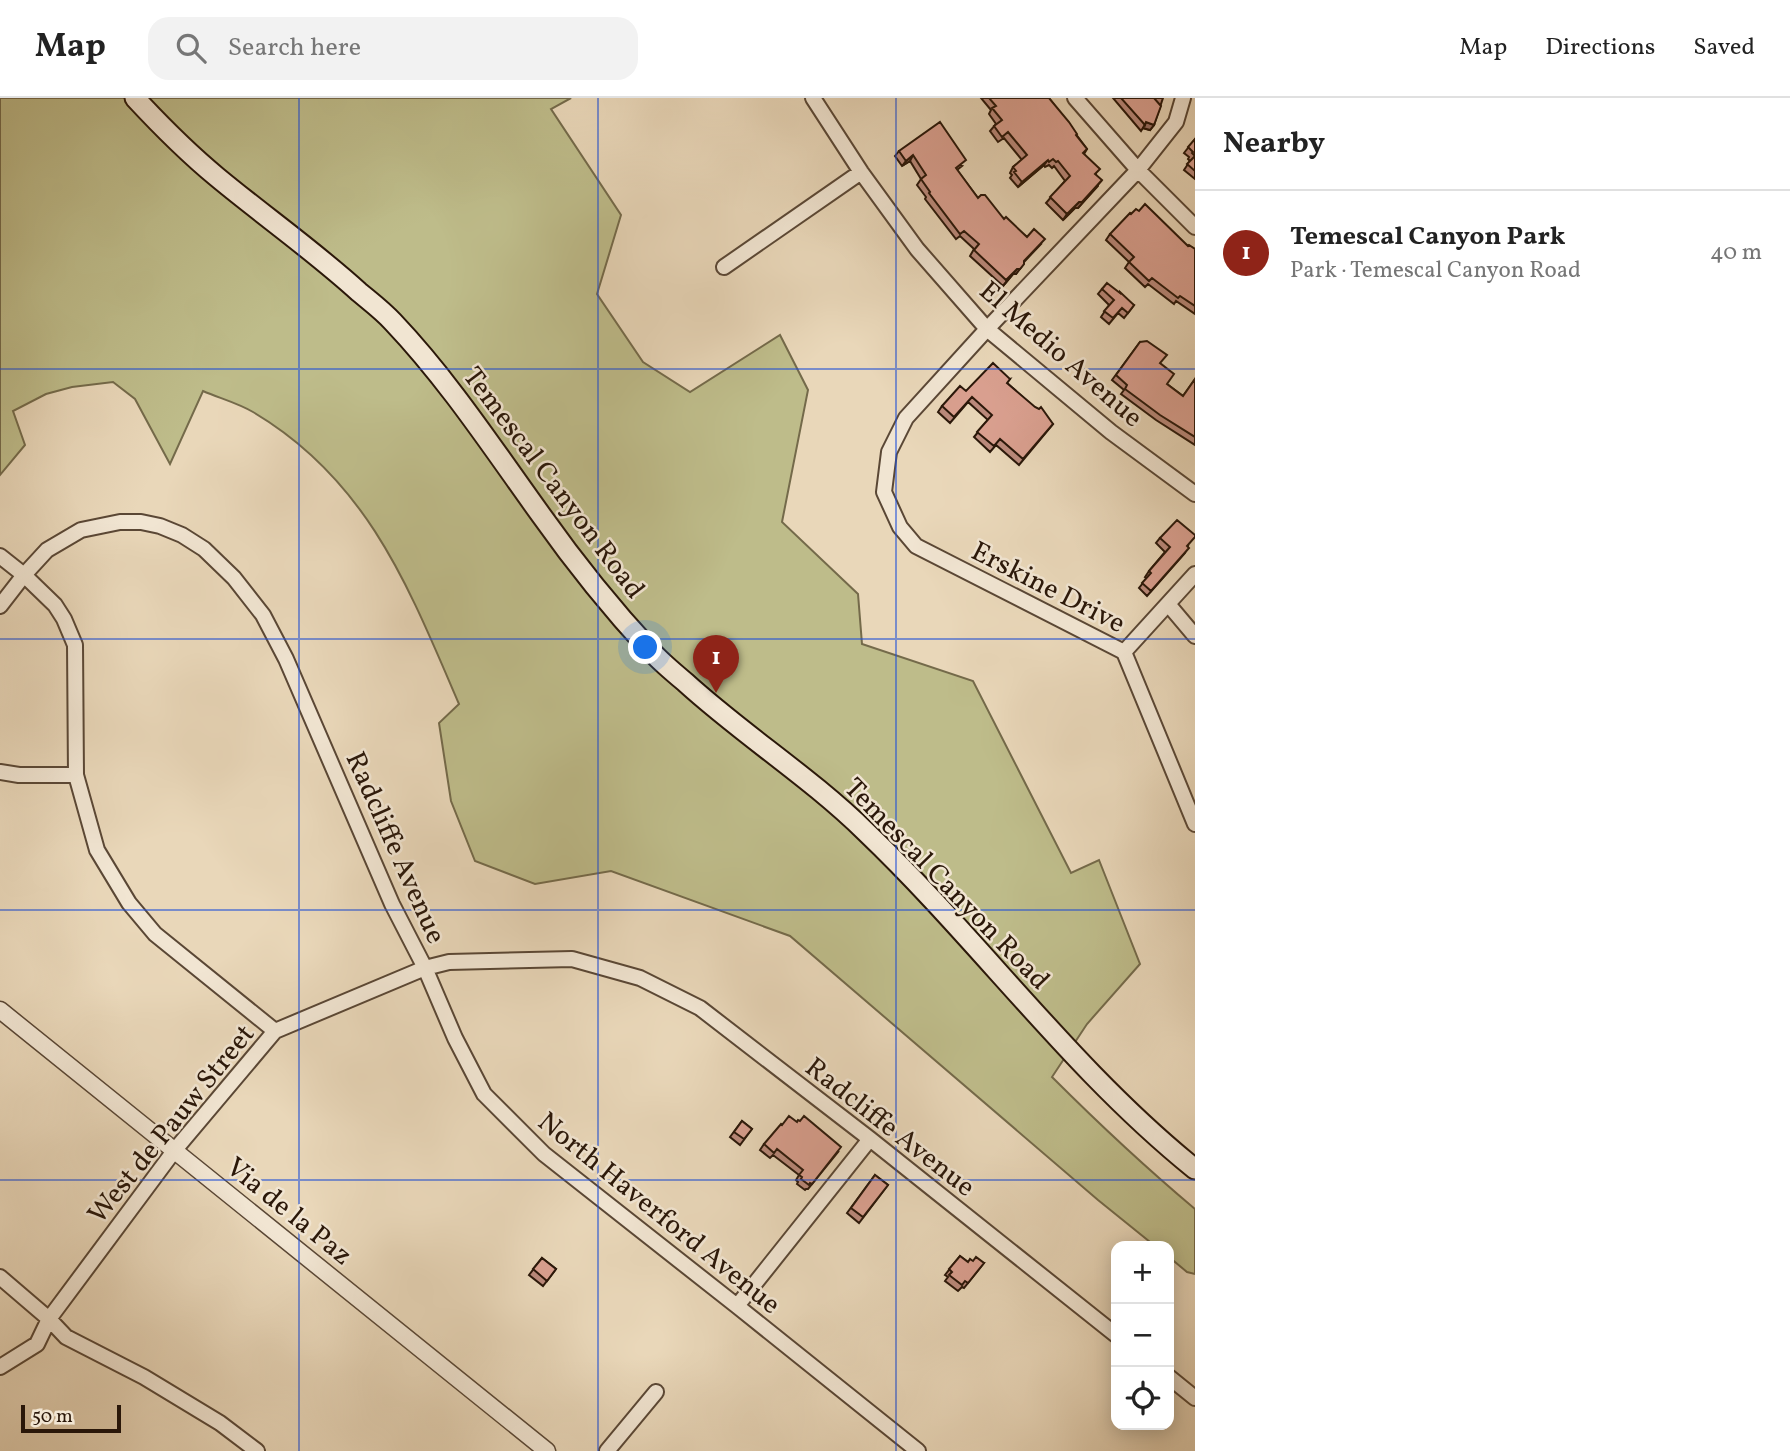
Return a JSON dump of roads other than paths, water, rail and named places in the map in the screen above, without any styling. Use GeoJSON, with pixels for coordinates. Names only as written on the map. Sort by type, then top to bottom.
{"type":"FeatureCollection","features":[{"type":"Feature","properties":{"kind":"main road","name":"Temescal Canyon Road"},"geometry":{"type":"LineString","coordinates":[[135,98],[165,131],[215,176],[338,272],[392,321],[476,424],[544,520],[601,593],[653,653],[705,701],[819,790],[863,829],[909,875],[1082,1065],[1168,1148],[1195,1169]]}},
{"type":"Feature","properties":{"kind":"street","name":"El Medio Avenue"},"geometry":{"type":"LineString","coordinates":[[813,98],[861,172],[917,249],[988,329],[1111,432],[1195,494]]}},
{"type":"Feature","properties":{"kind":"street"},"geometry":{"type":"LineString","coordinates":[[1075,98],[1138,170],[1195,227]]}},
{"type":"Feature","properties":{"kind":"street"},"geometry":{"type":"LineString","coordinates":[[988,329],[1138,170],[1176,122],[1183,98]]}},
{"type":"Feature","properties":{"kind":"street"},"geometry":{"type":"LineString","coordinates":[[724,267],[861,172]]}},
{"type":"Feature","properties":{"kind":"street","name":"Erskine Drive"},"geometry":{"type":"LineString","coordinates":[[988,329],[906,418],[889,452],[884,492],[900,527],[916,546],[1124,652],[1195,824]]}},
{"type":"Feature","properties":{"kind":"street","name":"Radcliffe Avenue"},"geometry":{"type":"LineString","coordinates":[[0,606],[47,550],[80,530],[120,522],[141,522],[182,535],[204,548],[234,578],[263,615],[286,659],[392,904],[425,968],[449,962],[572,959],[640,978],[700,1008],[1111,1331]]}},
{"type":"Feature","properties":{"kind":"street"},"geometry":{"type":"LineString","coordinates":[[0,556],[55,605],[75,645],[76,775],[97,850],[128,903],[155,934],[275,1031]]}},
{"type":"Feature","properties":{"kind":"street"},"geometry":{"type":"LineString","coordinates":[[1124,652],[1195,575]]}},
{"type":"Feature","properties":{"kind":"street"},"geometry":{"type":"LineString","coordinates":[[1168,604],[1195,636]]}},
{"type":"Feature","properties":{"kind":"street"},"geometry":{"type":"LineString","coordinates":[[0,772],[19,775],[76,775]]}},
{"type":"Feature","properties":{"kind":"street","name":"West de Pauw Street"},"geometry":{"type":"LineString","coordinates":[[37,1344],[49,1319],[174,1151],[275,1031],[425,968]]}},
{"type":"Feature","properties":{"kind":"street","name":"North Haverford Avenue"},"geometry":{"type":"LineString","coordinates":[[425,968],[455,1038],[484,1094],[544,1154],[918,1451]]}},
{"type":"Feature","properties":{"kind":"street","name":"Via de la Paz"},"geometry":{"type":"LineString","coordinates":[[0,1010],[547,1451]]}},
{"type":"Feature","properties":{"kind":"street"},"geometry":{"type":"LineString","coordinates":[[737,1306],[870,1139]]}},
{"type":"Feature","properties":{"kind":"street"},"geometry":{"type":"LineString","coordinates":[[0,1277],[66,1337],[144,1377],[220,1423],[257,1451]]}},
{"type":"Feature","properties":{"kind":"street"},"geometry":{"type":"LineString","coordinates":[[0,1367],[37,1344],[66,1337]]}},
{"type":"Feature","properties":{"kind":"street"},"geometry":{"type":"LineString","coordinates":[[1174,1381],[1195,1398]]}},
{"type":"Feature","properties":{"kind":"street"},"geometry":{"type":"LineString","coordinates":[[607,1451],[656,1392]]}},
{"type":"Feature","properties":{"kind":"place","name":"Temescal Canyon Park"},"geometry":{"type":"Point","coordinates":[716,693]}}]}
